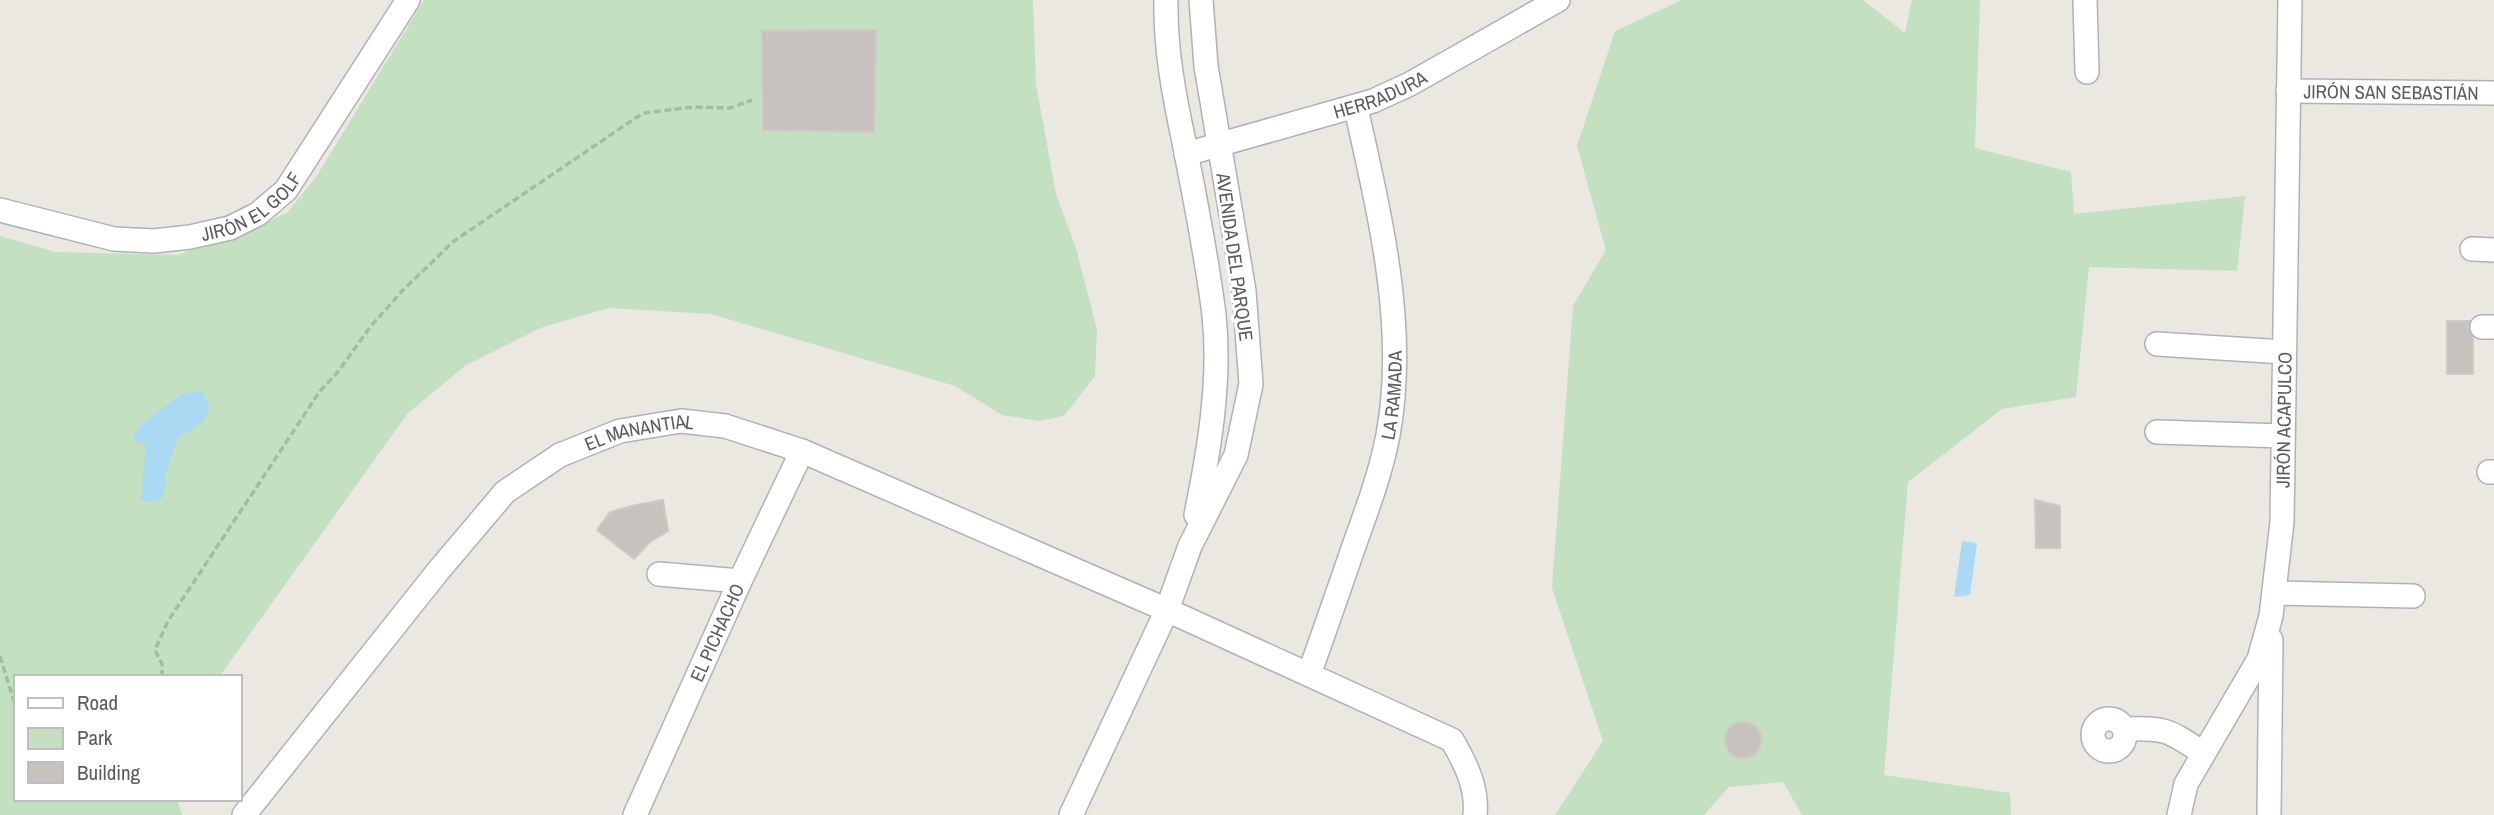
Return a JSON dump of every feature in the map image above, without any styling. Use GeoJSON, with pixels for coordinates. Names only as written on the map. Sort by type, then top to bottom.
{"type":"FeatureCollection","features":[{"type":"Feature","properties":{"kind":"street","name":"JIRÓN EL GOLF"},"geometry":{"type":"LineString","coordinates":[[0,210],[114,239],[154,241],[190,237],[230,228],[258,214],[286,190],[408,0]]}},
{"type":"Feature","properties":{"kind":"street","name":"AVENIDA DEL PARQUE"},"geometry":{"type":"LineString","coordinates":[[1166,0],[1171,78],[1214,317],[1215,368],[1208,460],[1190,546]]}},
{"type":"Feature","properties":{"kind":"street","name":"AVENIDA DEL PARQUE"},"geometry":{"type":"LineString","coordinates":[[1071,815],[1167,610],[1190,546],[1236,455],[1251,384],[1244,290],[1206,66],[1200,0]]}},
{"type":"Feature","properties":{"kind":"street","name":"HERRADURA"},"geometry":{"type":"LineString","coordinates":[[1186,154],[1356,107],[1410,84],[1526,9],[1559,0]]}},
{"type":"Feature","properties":{"kind":"street"},"geometry":{"type":"LineString","coordinates":[[2085,0],[2087,72]]}},
{"type":"Feature","properties":{"kind":"street","name":"JIRÓN ACAPULCO"},"geometry":{"type":"LineString","coordinates":[[2179,815],[2186,783],[2259,659],[2271,616],[2282,522],[2290,0]]}},
{"type":"Feature","properties":{"kind":"street","name":"JIRÓN SAN SEBASTIÁN"},"geometry":{"type":"LineString","coordinates":[[2288,90],[2494,93]]}},
{"type":"Feature","properties":{"kind":"street","name":"LA RAMADA"},"geometry":{"type":"LineString","coordinates":[[1309,674],[1374,488],[1388,435],[1393,383],[1393,327],[1382,228],[1356,107]]}},
{"type":"Feature","properties":{"kind":"street"},"geometry":{"type":"LineString","coordinates":[[2157,344],[2284,352]]}},
{"type":"Feature","properties":{"kind":"street","name":"EL MANANTIAL"},"geometry":{"type":"LineString","coordinates":[[244,815],[439,569],[505,492],[560,455],[620,431],[681,421],[725,426],[802,452],[1167,610],[1452,740],[1468,769],[1476,806],[1475,815]]}},
{"type":"Feature","properties":{"kind":"street"},"geometry":{"type":"LineString","coordinates":[[2157,432],[2283,436]]}},
{"type":"Feature","properties":{"kind":"street","name":"EL PICHACHO"},"geometry":{"type":"LineString","coordinates":[[635,815],[740,581],[802,452]]}},
{"type":"Feature","properties":{"kind":"street"},"geometry":{"type":"LineString","coordinates":[[659,573],[740,581]]}},
{"type":"Feature","properties":{"kind":"street"},"geometry":{"type":"LineString","coordinates":[[2274,593],[2413,596]]}},
{"type":"Feature","properties":{"kind":"street"},"geometry":{"type":"LineString","coordinates":[[2269,815],[2271,616]]}},
{"type":"Feature","properties":{"kind":"street"},"geometry":{"type":"LineString","coordinates":[[2125,729],[2160,729],[2175,734],[2203,753]]}},
{"type":"Feature","properties":{"kind":"path"},"geometry":{"type":"LineString","coordinates":[[162,675],[162,663],[155,650],[168,621],[320,391],[337,373],[371,326],[422,269],[454,241],[643,113],[694,107],[730,108],[752,100]]}},
{"type":"Feature","properties":{"kind":"path"},"geometry":{"type":"LineString","coordinates":[[0,656],[14,702]]}},
{"type":"Feature","properties":{"kind":"green space"},"geometry":{"type":"Polygon","coordinates":[[[424,0],[1033,0],[1036,84],[1056,194],[1076,248],[1097,330],[1095,376],[1064,416],[1039,421],[1002,415],[955,386],[711,314],[609,308],[543,327],[465,366],[408,413],[220,675],[14,675],[14,801],[178,801],[182,815],[0,815],[0,236],[55,252],[178,255],[250,231],[288,212],[316,177],[424,0]]]}},
{"type":"Feature","properties":{"kind":"green space"},"geometry":{"type":"Polygon","coordinates":[[[1682,0],[1863,0],[1905,33],[1912,0],[1980,0],[1975,148],[2071,172],[2074,214],[2245,196],[2237,271],[2089,267],[2076,397],[2002,409],[1908,482],[1884,775],[2010,793],[2011,815],[1802,815],[1783,782],[1729,787],[1704,815],[1555,815],[1603,741],[1552,588],[1573,306],[1606,250],[1577,146],[1615,31],[1682,0]]]}},
{"type":"Feature","properties":{"kind":"water"},"geometry":{"type":"Polygon","coordinates":[[[202,391],[210,406],[203,422],[178,438],[166,471],[163,498],[150,502],[141,500],[146,445],[132,440],[140,425],[182,394],[202,391]]]}},
{"type":"Feature","properties":{"kind":"water"},"geometry":{"type":"Polygon","coordinates":[[[1962,541],[1977,543],[1970,595],[1954,597],[1962,541]]]}},
{"type":"Feature","properties":{"kind":"building"},"geometry":{"type":"Polygon","coordinates":[[[876,30],[874,132],[763,130],[762,31],[876,30]]]}},
{"type":"Feature","properties":{"kind":"building"},"geometry":{"type":"Polygon","coordinates":[[[2447,321],[2470,321],[2468,328],[2473,337],[2473,374],[2447,374],[2447,321]]]}},
{"type":"Feature","properties":{"kind":"building"},"geometry":{"type":"Polygon","coordinates":[[[663,500],[668,531],[650,542],[634,559],[597,530],[610,512],[663,500]]]}},
{"type":"Feature","properties":{"kind":"building"},"geometry":{"type":"Polygon","coordinates":[[[2035,500],[2060,506],[2060,548],[2036,548],[2035,500]]]}},
{"type":"Feature","properties":{"kind":"building"},"geometry":{"type":"Polygon","coordinates":[[[1743,722],[1756,727],[1761,740],[1756,753],[1743,758],[1730,753],[1725,740],[1730,727],[1743,722]]]}}]}
